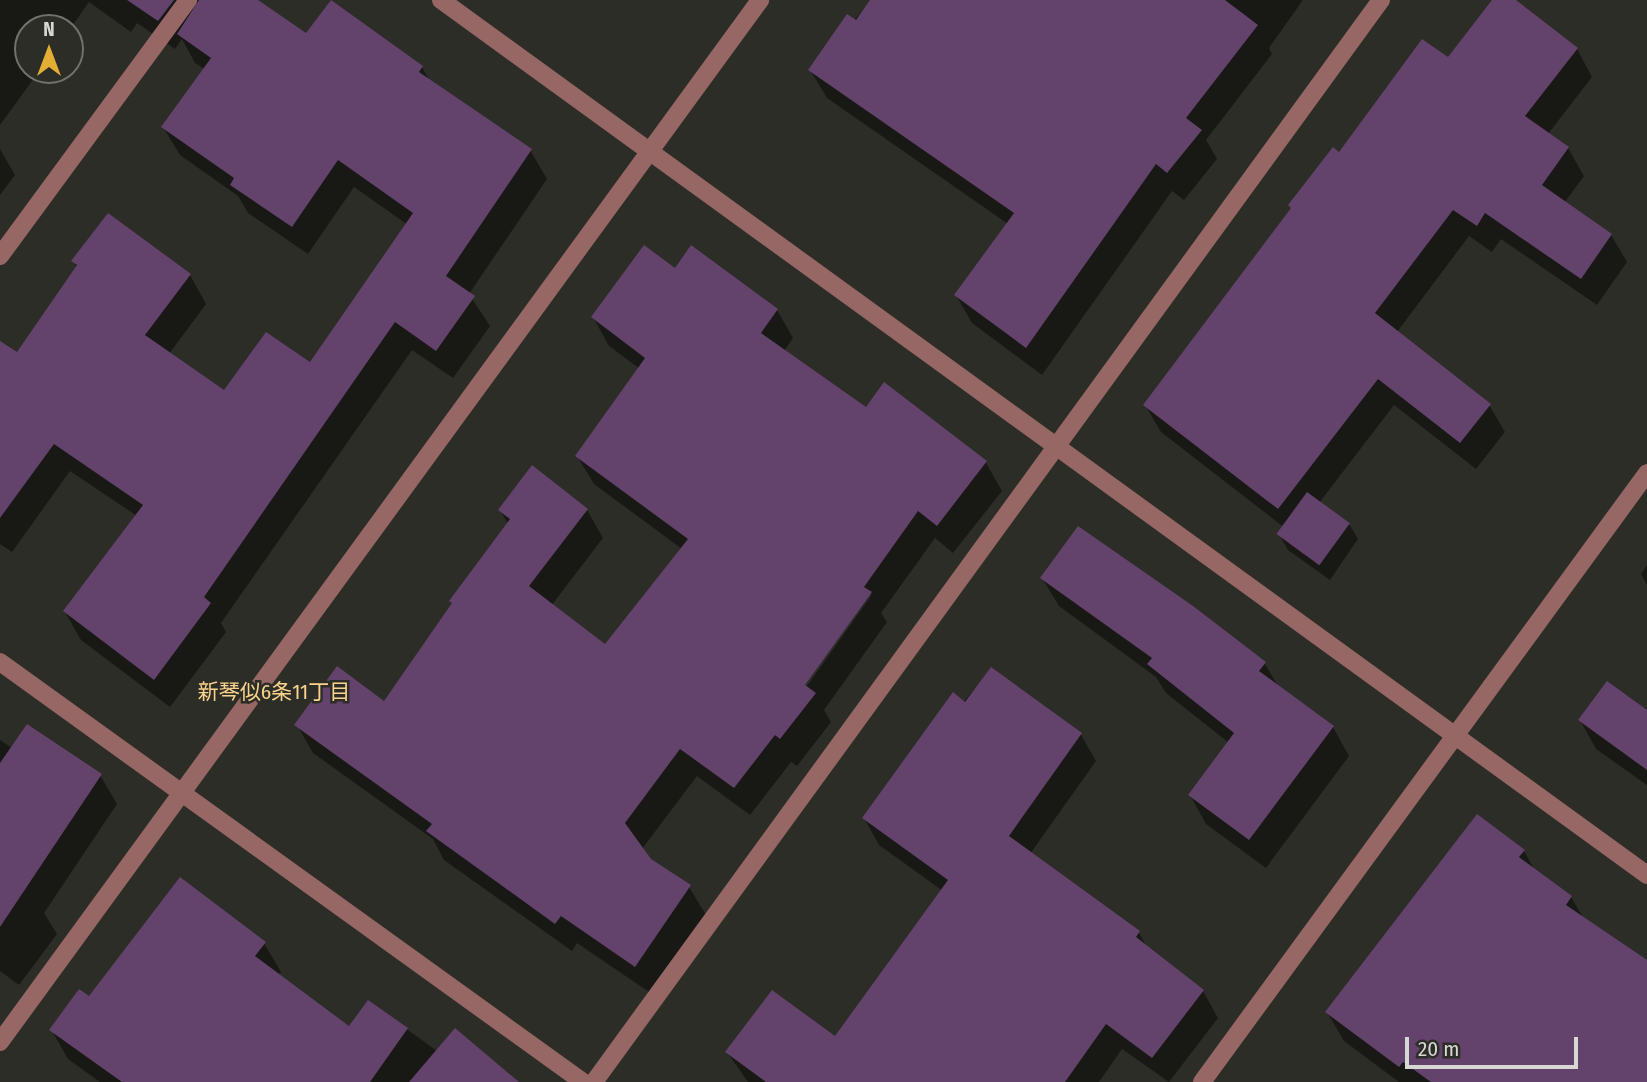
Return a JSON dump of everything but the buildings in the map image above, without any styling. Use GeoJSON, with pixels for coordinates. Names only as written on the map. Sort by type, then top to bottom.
{"type":"FeatureCollection","features":[{"type":"Feature","properties":{"kind":"street"},"geometry":{"type":"LineString","coordinates":[[0,256],[188,0]]}},
{"type":"Feature","properties":{"kind":"street"},"geometry":{"type":"LineString","coordinates":[[441,0],[1647,875]]}},
{"type":"Feature","properties":{"kind":"street"},"geometry":{"type":"LineString","coordinates":[[0,1042],[760,0]]}},
{"type":"Feature","properties":{"kind":"street"},"geometry":{"type":"LineString","coordinates":[[594,1082],[1381,0]]}},
{"type":"Feature","properties":{"kind":"street"},"geometry":{"type":"LineString","coordinates":[[1209,1080],[1455,735],[1647,473]]}},
{"type":"Feature","properties":{"kind":"street"},"geometry":{"type":"LineString","coordinates":[[0,662],[583,1082]]}},
{"type":"Feature","properties":{"kind":"district","name":"新琴似6条11丁目"},"geometry":{"type":"Point","coordinates":[274,692]}}]}
